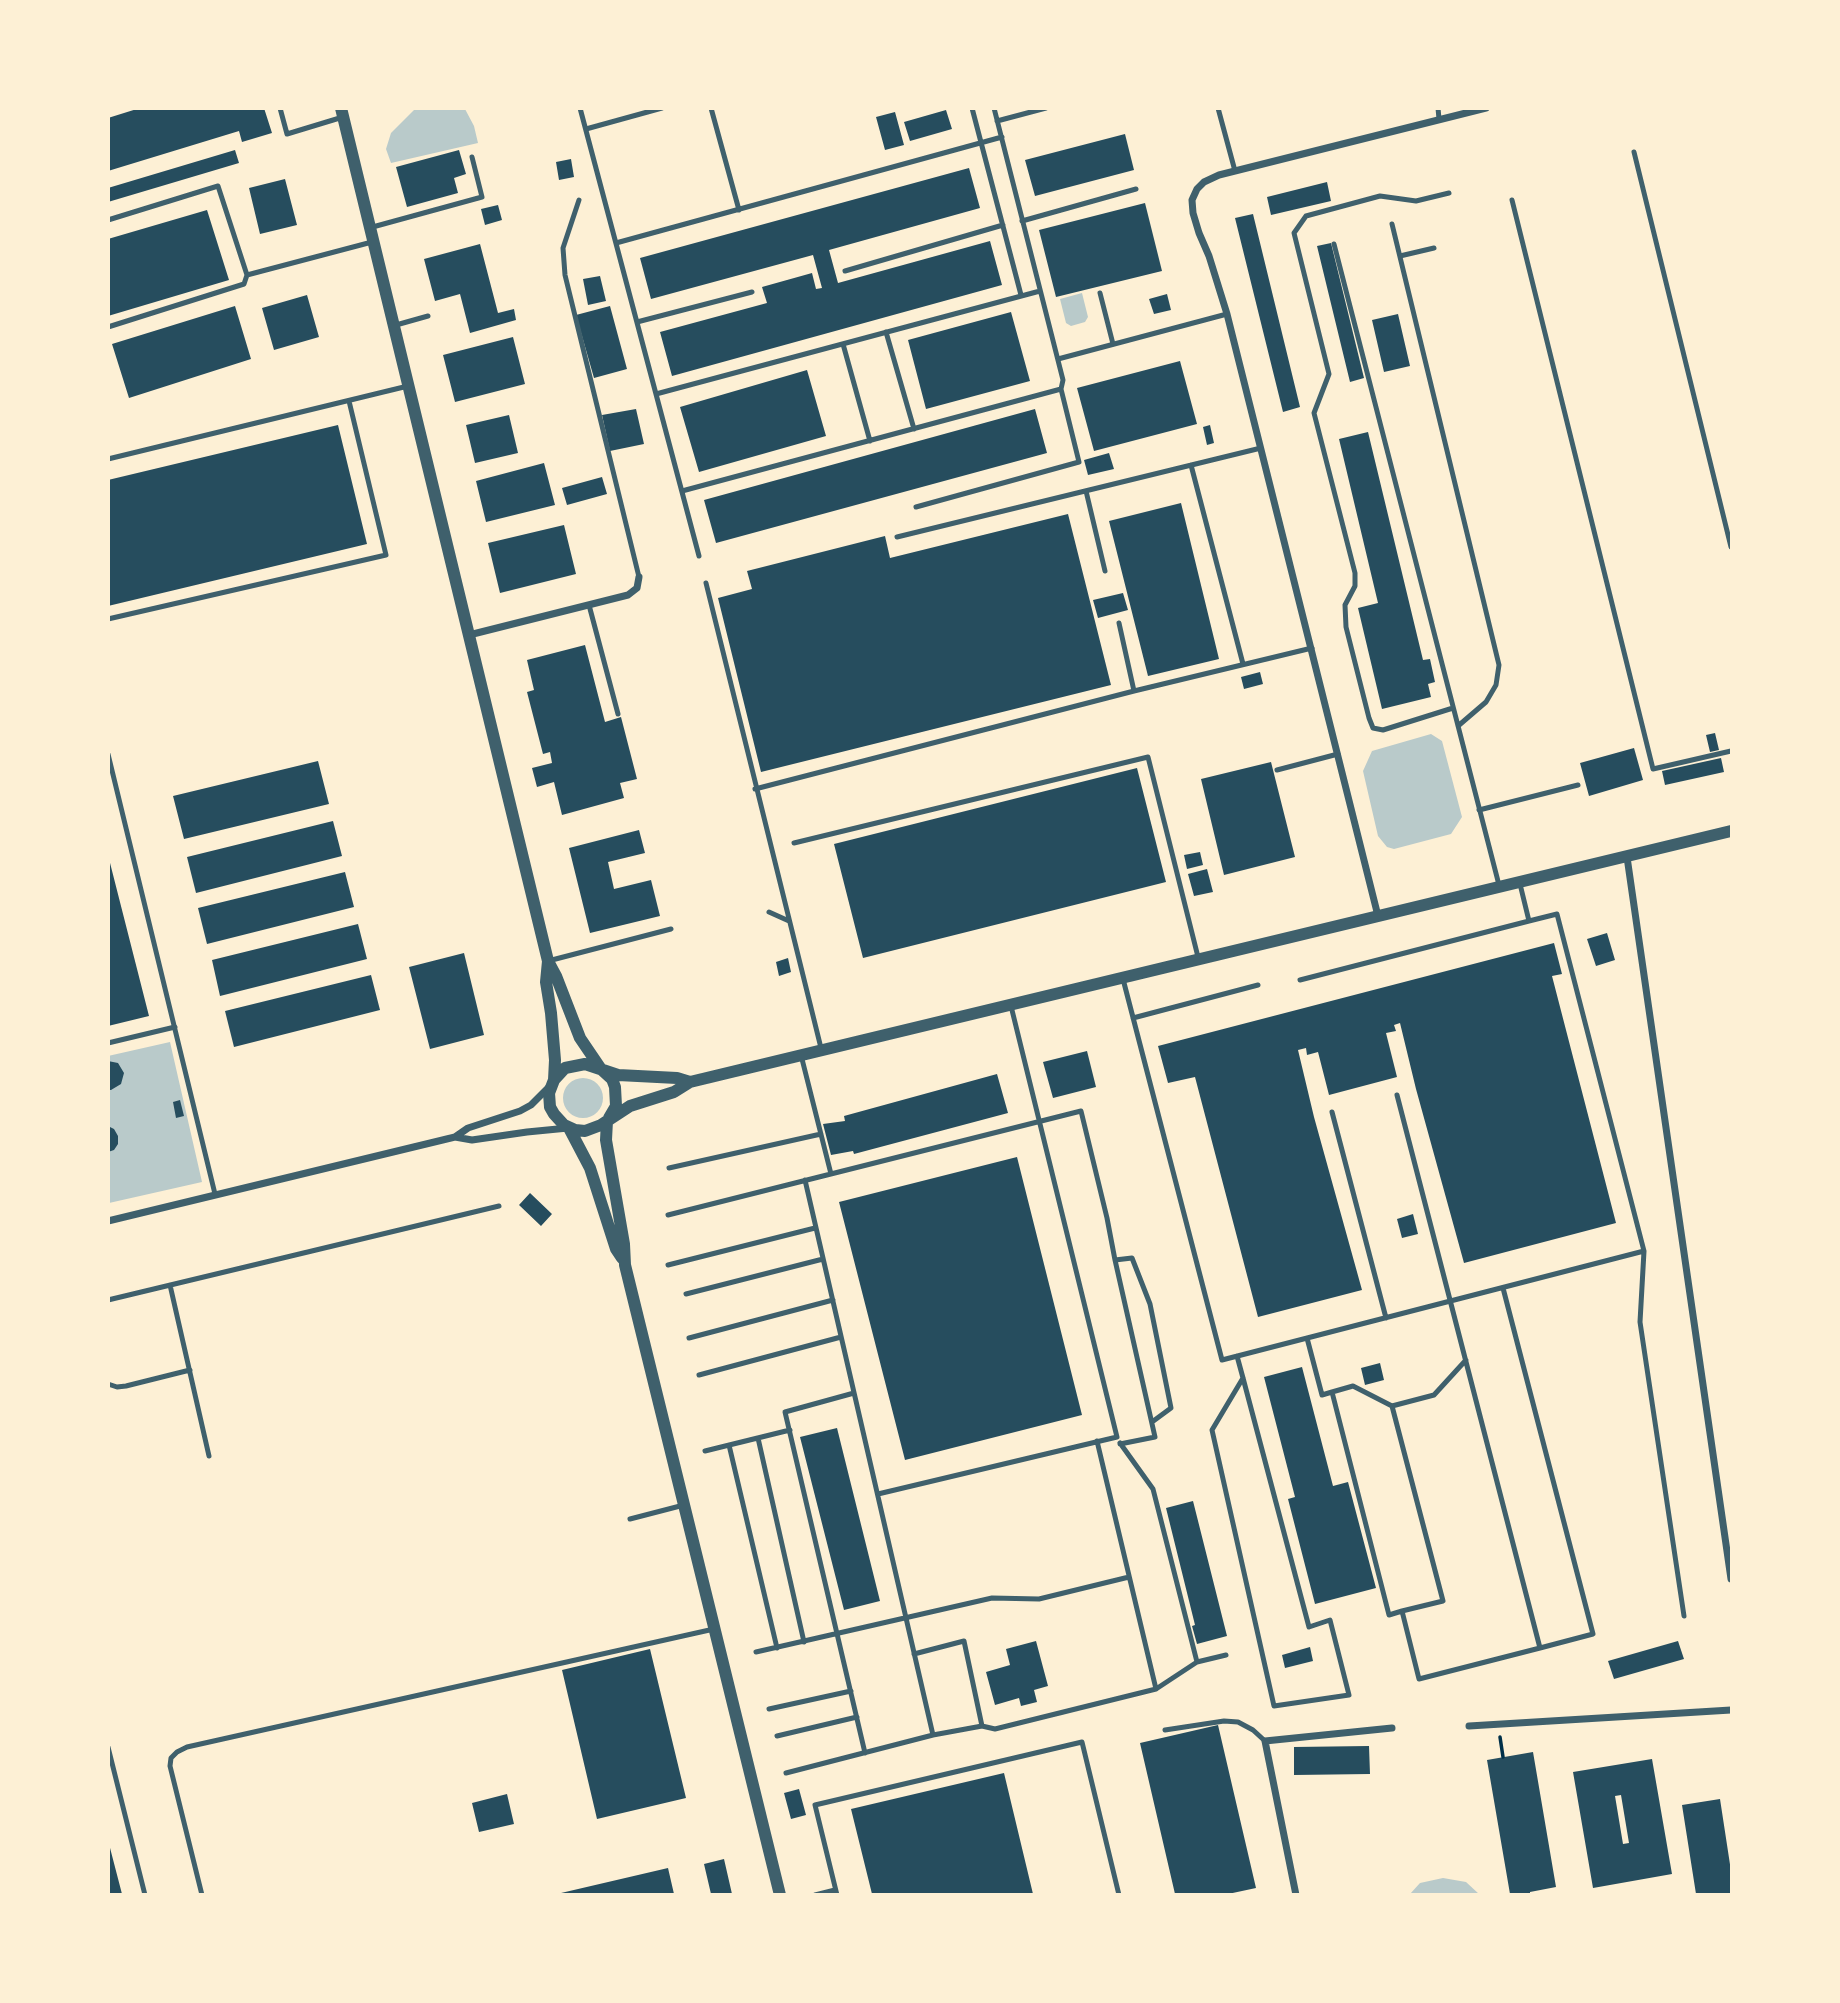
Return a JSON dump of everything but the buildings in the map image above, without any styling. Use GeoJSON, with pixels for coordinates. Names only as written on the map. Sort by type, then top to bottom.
{"type":"FeatureCollection","features":[{"type":"Feature","properties":{"kind":"street"},"geometry":{"type":"LineString","coordinates":[[1378,916],[1227,314],[1199,233],[1192,200],[1204,182],[1219,175],[1486,108]]}},
{"type":"Feature","properties":{"kind":"street"},"geometry":{"type":"LineString","coordinates":[[342,113],[548,961],[580,1038],[611,1079],[616,1094],[616,1105],[607,1121],[606,1140],[624,1244],[625,1265],[780,1895]]}},
{"type":"Feature","properties":{"kind":"street"},"geometry":{"type":"LineString","coordinates":[[469,635],[628,595],[637,588],[639,577]]}},
{"type":"Feature","properties":{"kind":"street"},"geometry":{"type":"LineString","coordinates":[[548,961],[545,982],[554,1041],[554,1080],[549,1093],[550,1107],[559,1121],[569,1128],[591,1130],[630,1106],[674,1092],[690,1082],[1731,831]]}},
{"type":"Feature","properties":{"kind":"street"},"geometry":{"type":"LineString","coordinates":[[1627,857],[1731,1579]]}},
{"type":"Feature","properties":{"kind":"street"},"geometry":{"type":"LineString","coordinates":[[108,1221],[455,1137],[468,1128],[531,1105],[565,1068],[577,1064],[592,1065],[629,1077],[677,1078],[690,1082]]}},
{"type":"Feature","properties":{"kind":"street"},"geometry":{"type":"LineString","coordinates":[[455,1137],[472,1140],[569,1128]]}},
{"type":"Feature","properties":{"kind":"street"},"geometry":{"type":"LineString","coordinates":[[569,1128],[590,1168],[616,1249],[625,1265]]}},
{"type":"Feature","properties":{"kind":"street"},"geometry":{"type":"LineString","coordinates":[[1469,1726],[1731,1710]]}},
{"type":"Feature","properties":{"kind":"street"},"geometry":{"type":"LineString","coordinates":[[1296,1895],[1265,1741],[1392,1728]]}},
{"type":"Feature","properties":{"kind":"lane"},"geometry":{"type":"LineString","coordinates":[[281,108],[287,134],[342,113]]}},
{"type":"Feature","properties":{"kind":"lane"},"geometry":{"type":"LineString","coordinates":[[580,108],[699,556]]}},
{"type":"Feature","properties":{"kind":"lane"},"geometry":{"type":"LineString","coordinates":[[586,130],[662,108]]}},
{"type":"Feature","properties":{"kind":"lane"},"geometry":{"type":"LineString","coordinates":[[711,108],[739,210]]}},
{"type":"Feature","properties":{"kind":"lane"},"geometry":{"type":"LineString","coordinates":[[972,108],[1021,295]]}},
{"type":"Feature","properties":{"kind":"lane"},"geometry":{"type":"LineString","coordinates":[[916,507],[1079,462],[1061,389],[1063,380],[1058,359],[994,108]]}},
{"type":"Feature","properties":{"kind":"lane"},"geometry":{"type":"LineString","coordinates":[[997,121],[1046,108]]}},
{"type":"Feature","properties":{"kind":"lane"},"geometry":{"type":"LineString","coordinates":[[1218,108],[1235,171]]}},
{"type":"Feature","properties":{"kind":"lane"},"geometry":{"type":"LineString","coordinates":[[1438,108],[1439,119]]}},
{"type":"Feature","properties":{"kind":"lane"},"geometry":{"type":"LineString","coordinates":[[616,243],[1002,137]]}},
{"type":"Feature","properties":{"kind":"lane"},"geometry":{"type":"LineString","coordinates":[[1634,152],[1731,547]]}},
{"type":"Feature","properties":{"kind":"lane"},"geometry":{"type":"LineString","coordinates":[[369,228],[482,197],[472,157]]}},
{"type":"Feature","properties":{"kind":"lane"},"geometry":{"type":"LineString","coordinates":[[108,220],[218,186],[247,275],[244,284],[108,327]]}},
{"type":"Feature","properties":{"kind":"lane"},"geometry":{"type":"LineString","coordinates":[[1022,221],[1136,189]]}},
{"type":"Feature","properties":{"kind":"lane"},"geometry":{"type":"LineString","coordinates":[[1449,192],[1416,201],[1380,196],[1306,216],[1294,233],[1329,374],[1314,413],[1355,573],[1355,586],[1345,605],[1346,627],[1369,718],[1373,728],[1383,730],[1453,708]]}},
{"type":"Feature","properties":{"kind":"lane"},"geometry":{"type":"LineString","coordinates":[[579,200],[563,248],[565,275],[639,577]]}},
{"type":"Feature","properties":{"kind":"lane"},"geometry":{"type":"LineString","coordinates":[[1512,200],[1653,769],[1731,751]]}},
{"type":"Feature","properties":{"kind":"lane"},"geometry":{"type":"LineString","coordinates":[[1392,224],[1499,665],[1496,685],[1486,702],[1458,726]]}},
{"type":"Feature","properties":{"kind":"lane"},"geometry":{"type":"LineString","coordinates":[[845,271],[1003,225]]}},
{"type":"Feature","properties":{"kind":"lane"},"geometry":{"type":"LineString","coordinates":[[247,275],[373,242]]}},
{"type":"Feature","properties":{"kind":"lane"},"geometry":{"type":"LineString","coordinates":[[1334,244],[1499,886]]}},
{"type":"Feature","properties":{"kind":"lane"},"geometry":{"type":"LineString","coordinates":[[1400,256],[1434,248]]}},
{"type":"Feature","properties":{"kind":"lane"},"geometry":{"type":"LineString","coordinates":[[656,394],[1040,291]]}},
{"type":"Feature","properties":{"kind":"lane"},"geometry":{"type":"LineString","coordinates":[[637,322],[752,292]]}},
{"type":"Feature","properties":{"kind":"lane"},"geometry":{"type":"LineString","coordinates":[[1100,293],[1112,344]]}},
{"type":"Feature","properties":{"kind":"lane"},"geometry":{"type":"LineString","coordinates":[[1058,359],[1227,314]]}},
{"type":"Feature","properties":{"kind":"lane"},"geometry":{"type":"LineString","coordinates":[[393,326],[428,316]]}},
{"type":"Feature","properties":{"kind":"lane"},"geometry":{"type":"LineString","coordinates":[[886,332],[914,429]]}},
{"type":"Feature","properties":{"kind":"lane"},"geometry":{"type":"LineString","coordinates":[[843,344],[870,441]]}},
{"type":"Feature","properties":{"kind":"lane"},"geometry":{"type":"LineString","coordinates":[[108,459],[408,386]]}},
{"type":"Feature","properties":{"kind":"lane"},"geometry":{"type":"LineString","coordinates":[[682,491],[1061,389]]}},
{"type":"Feature","properties":{"kind":"lane"},"geometry":{"type":"LineString","coordinates":[[108,619],[386,555],[349,401]]}},
{"type":"Feature","properties":{"kind":"lane"},"geometry":{"type":"LineString","coordinates":[[897,537],[1261,448]]}},
{"type":"Feature","properties":{"kind":"lane"},"geometry":{"type":"LineString","coordinates":[[1191,465],[1242,664]]}},
{"type":"Feature","properties":{"kind":"lane"},"geometry":{"type":"LineString","coordinates":[[1086,491],[1105,571]]}},
{"type":"Feature","properties":{"kind":"lane"},"geometry":{"type":"LineString","coordinates":[[706,583],[821,1050]]}},
{"type":"Feature","properties":{"kind":"lane"},"geometry":{"type":"LineString","coordinates":[[589,605],[618,714]]}},
{"type":"Feature","properties":{"kind":"lane"},"geometry":{"type":"LineString","coordinates":[[1119,623],[1134,691]]}},
{"type":"Feature","properties":{"kind":"lane"},"geometry":{"type":"LineString","coordinates":[[755,789],[1312,648]]}},
{"type":"Feature","properties":{"kind":"lane"},"geometry":{"type":"LineString","coordinates":[[108,754],[215,1194]]}},
{"type":"Feature","properties":{"kind":"lane"},"geometry":{"type":"LineString","coordinates":[[1277,770],[1338,754]]}},
{"type":"Feature","properties":{"kind":"lane"},"geometry":{"type":"LineString","coordinates":[[794,843],[1148,757],[1198,959]]}},
{"type":"Feature","properties":{"kind":"lane"},"geometry":{"type":"LineString","coordinates":[[1479,810],[1578,785]]}},
{"type":"Feature","properties":{"kind":"lane"},"geometry":{"type":"LineString","coordinates":[[1519,881],[1529,922]]}},
{"type":"Feature","properties":{"kind":"lane"},"geometry":{"type":"LineString","coordinates":[[769,912],[789,921]]}},
{"type":"Feature","properties":{"kind":"lane"},"geometry":{"type":"LineString","coordinates":[[1300,980],[1557,914],[1644,1251],[1640,1322],[1684,1616]]}},
{"type":"Feature","properties":{"kind":"lane"},"geometry":{"type":"LineString","coordinates":[[548,961],[671,929]]}},
{"type":"Feature","properties":{"kind":"lane"},"geometry":{"type":"LineString","coordinates":[[1123,977],[1222,1360],[1644,1251]]}},
{"type":"Feature","properties":{"kind":"lane"},"geometry":{"type":"LineString","coordinates":[[1133,1018],[1258,985]]}},
{"type":"Feature","properties":{"kind":"lane"},"geometry":{"type":"LineString","coordinates":[[1011,1004],[1117,1437],[1153,1489],[1197,1662]]}},
{"type":"Feature","properties":{"kind":"lane"},"geometry":{"type":"LineString","coordinates":[[108,1043],[175,1027]]}},
{"type":"Feature","properties":{"kind":"lane"},"geometry":{"type":"LineString","coordinates":[[800,1054],[831,1174]]}},
{"type":"Feature","properties":{"kind":"lane"},"geometry":{"type":"LineString","coordinates":[[1397,1095],[1540,1648]]}},
{"type":"Feature","properties":{"kind":"lane"},"geometry":{"type":"LineString","coordinates":[[668,1215],[1081,1111],[1155,1437],[1120,1444]]}},
{"type":"Feature","properties":{"kind":"lane"},"geometry":{"type":"LineString","coordinates":[[1332,1112],[1386,1318]]}},
{"type":"Feature","properties":{"kind":"lane"},"geometry":{"type":"LineString","coordinates":[[669,1168],[821,1134]]}},
{"type":"Feature","properties":{"kind":"lane"},"geometry":{"type":"LineString","coordinates":[[805,1180],[933,1735]]}},
{"type":"Feature","properties":{"kind":"lane"},"geometry":{"type":"LineString","coordinates":[[108,1300],[499,1206]]}},
{"type":"Feature","properties":{"kind":"lane"},"geometry":{"type":"LineString","coordinates":[[668,1265],[816,1228]]}},
{"type":"Feature","properties":{"kind":"lane"},"geometry":{"type":"LineString","coordinates":[[1115,1261],[1132,1258],[1150,1304],[1171,1408],[1152,1422]]}},
{"type":"Feature","properties":{"kind":"lane"},"geometry":{"type":"LineString","coordinates":[[686,1294],[823,1259]]}},
{"type":"Feature","properties":{"kind":"lane"},"geometry":{"type":"LineString","coordinates":[[170,1285],[209,1456]]}},
{"type":"Feature","properties":{"kind":"lane"},"geometry":{"type":"LineString","coordinates":[[1402,1611],[1419,1679],[1593,1634],[1503,1288]]}},
{"type":"Feature","properties":{"kind":"lane"},"geometry":{"type":"LineString","coordinates":[[689,1338],[832,1300]]}},
{"type":"Feature","properties":{"kind":"lane"},"geometry":{"type":"LineString","coordinates":[[699,1376],[841,1338]]}},
{"type":"Feature","properties":{"kind":"lane"},"geometry":{"type":"LineString","coordinates":[[1307,1338],[1322,1395],[1353,1386],[1392,1406],[1434,1395],[1466,1360]]}},
{"type":"Feature","properties":{"kind":"lane"},"geometry":{"type":"LineString","coordinates":[[1237,1356],[1243,1378],[1309,1627],[1330,1620],[1349,1695],[1274,1706],[1212,1430],[1243,1378]]}},
{"type":"Feature","properties":{"kind":"lane"},"geometry":{"type":"LineString","coordinates":[[108,1384],[126,1386],[190,1370]]}},
{"type":"Feature","properties":{"kind":"lane"},"geometry":{"type":"LineString","coordinates":[[1332,1392],[1389,1615],[1443,1601],[1392,1406]]}},
{"type":"Feature","properties":{"kind":"lane"},"geometry":{"type":"LineString","coordinates":[[854,1393],[785,1412],[865,1753]]}},
{"type":"Feature","properties":{"kind":"lane"},"geometry":{"type":"LineString","coordinates":[[705,1451],[790,1430]]}},
{"type":"Feature","properties":{"kind":"lane"},"geometry":{"type":"LineString","coordinates":[[878,1494],[1117,1437]]}},
{"type":"Feature","properties":{"kind":"lane"},"geometry":{"type":"LineString","coordinates":[[758,1438],[804,1642]]}},
{"type":"Feature","properties":{"kind":"lane"},"geometry":{"type":"LineString","coordinates":[[1097,1441],[1156,1689]]}},
{"type":"Feature","properties":{"kind":"lane"},"geometry":{"type":"LineString","coordinates":[[729,1445],[777,1648]]}},
{"type":"Feature","properties":{"kind":"lane"},"geometry":{"type":"LineString","coordinates":[[630,1518],[684,1505]]}},
{"type":"Feature","properties":{"kind":"lane"},"geometry":{"type":"LineString","coordinates":[[756,1652],[992,1598],[1039,1599],[1129,1577]]}},
{"type":"Feature","properties":{"kind":"lane"},"geometry":{"type":"LineString","coordinates":[[202,1895],[170,1766],[171,1758],[177,1752],[187,1747],[715,1629]]}},
{"type":"Feature","properties":{"kind":"lane"},"geometry":{"type":"LineString","coordinates":[[914,1654],[964,1641],[982,1726]]}},
{"type":"Feature","properties":{"kind":"lane"},"geometry":{"type":"LineString","coordinates":[[786,1773],[933,1735],[982,1726],[995,1729],[1156,1689],[1197,1662],[1226,1655]]}},
{"type":"Feature","properties":{"kind":"lane"},"geometry":{"type":"LineString","coordinates":[[769,1709],[850,1691]]}},
{"type":"Feature","properties":{"kind":"lane"},"geometry":{"type":"LineString","coordinates":[[777,1736],[857,1717]]}},
{"type":"Feature","properties":{"kind":"lane"},"geometry":{"type":"LineString","coordinates":[[1165,1731],[1224,1721],[1238,1722],[1265,1741]]}},
{"type":"Feature","properties":{"kind":"lane"},"geometry":{"type":"LineString","coordinates":[[816,1895],[836,1892],[815,1805],[1082,1741],[1119,1895]]}},
{"type":"Feature","properties":{"kind":"lane"},"geometry":{"type":"LineString","coordinates":[[108,1747],[145,1895]]}},
{"type":"Feature","properties":{"kind":"path"},"geometry":{"type":"LineString","coordinates":[[1498,1724],[1503,1757]]}},
{"type":"Feature","properties":{"kind":"shaded area"},"geometry":{"type":"Polygon","coordinates":[[[415,109],[465,109],[474,126],[478,143],[391,163],[386,149],[391,133],[415,109]]]}},
{"type":"Feature","properties":{"kind":"shaded area"},"geometry":{"type":"Polygon","coordinates":[[[1082,293],[1088,317],[1085,322],[1071,326],[1066,323],[1060,299],[1082,293]]]}},
{"type":"Feature","properties":{"kind":"shaded area"},"geometry":{"type":"Polygon","coordinates":[[[1431,734],[1442,741],[1462,817],[1451,834],[1394,849],[1387,847],[1378,836],[1363,771],[1372,751],[1431,734]]]}},
{"type":"Feature","properties":{"kind":"shaded area"},"geometry":{"type":"Polygon","coordinates":[[[170,1042],[202,1182],[109,1203],[108,1056],[170,1042]]]}},
{"type":"Feature","properties":{"kind":"shaded area"},"geometry":{"type":"Polygon","coordinates":[[[583,1078],[597,1084],[603,1098],[597,1112],[583,1118],[569,1112],[563,1098],[569,1084],[583,1078]]]}},
{"type":"Feature","properties":{"kind":"shaded area"},"geometry":{"type":"Polygon","coordinates":[[[1443,1878],[1466,1882],[1479,1894],[1410,1894],[1420,1883],[1443,1878]]]}}]}
